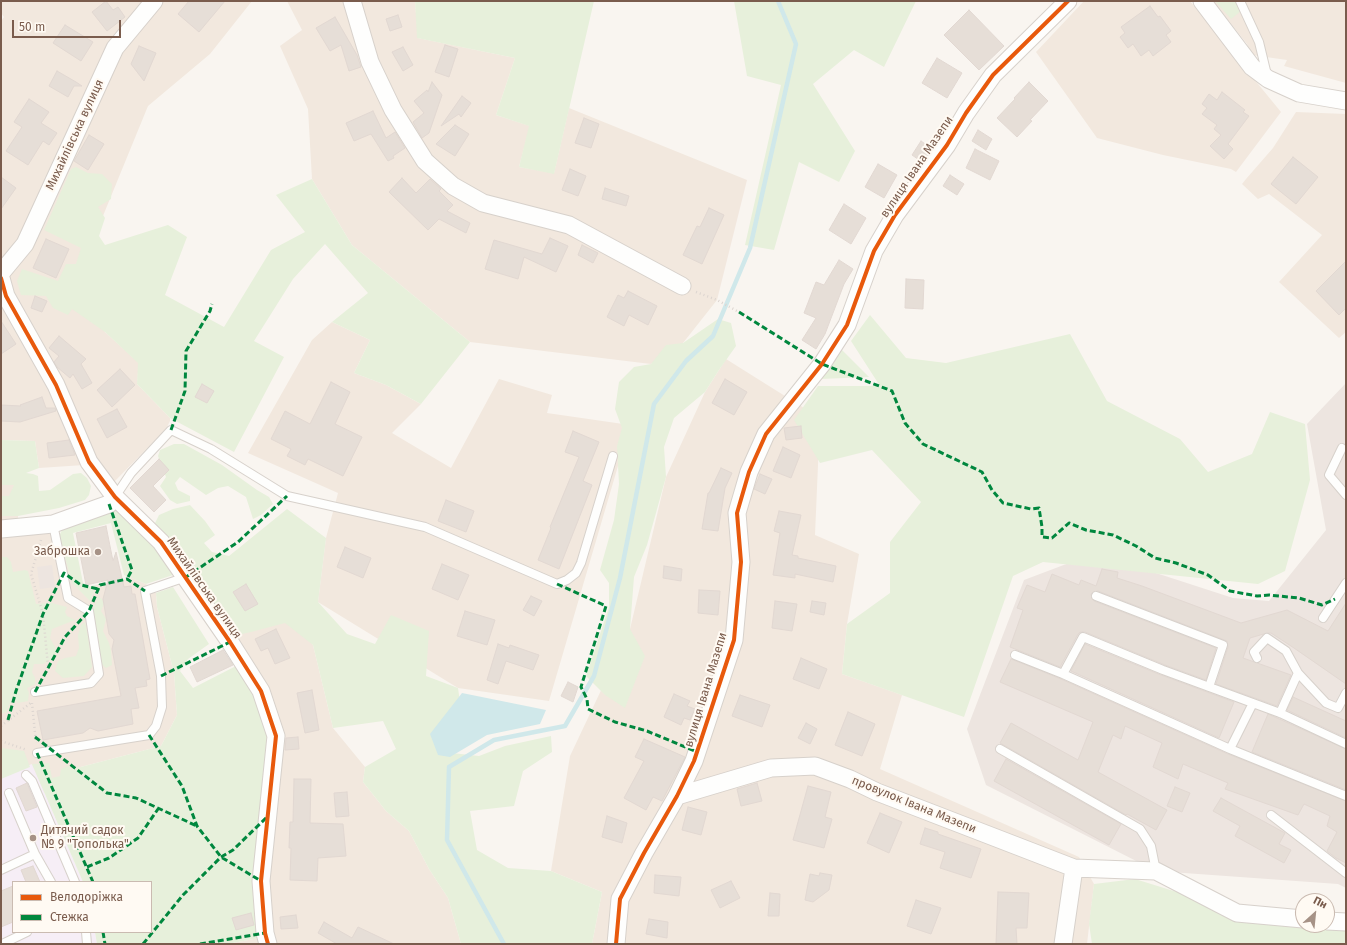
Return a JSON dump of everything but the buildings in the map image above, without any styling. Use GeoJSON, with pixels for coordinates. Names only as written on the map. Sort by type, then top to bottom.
{"type":"FeatureCollection","features":[{"type":"Feature","properties":{"kind":"street","name":"Михайлівська вулиця"},"geometry":{"type":"LineString","coordinates":[[1,273],[25,244],[115,48],[154,1]]}},
{"type":"Feature","properties":{"kind":"street"},"geometry":{"type":"LineString","coordinates":[[352,1],[370,62],[393,110],[425,161],[453,186],[483,203],[569,226],[682,286]]}},
{"type":"Feature","properties":{"kind":"street","name":"вулиця Івана Мазепи"},"geometry":{"type":"LineString","coordinates":[[616,944],[620,899],[644,853],[677,796],[694,761],[734,640],[741,562],[737,513],[749,472],[766,434],[822,364],[847,325],[874,251],[895,215],[947,145],[966,113],[993,75],[1068,1]]}},
{"type":"Feature","properties":{"kind":"street"},"geometry":{"type":"LineString","coordinates":[[1202,1],[1252,67],[1268,79],[1299,93],[1346,101]]}},
{"type":"Feature","properties":{"kind":"street","name":"Михайлівська вулиця"},"geometry":{"type":"LineString","coordinates":[[1,278],[6,296],[56,385],[89,462],[115,497],[161,542],[186,577],[261,691],[276,736],[261,881],[265,933],[268,944]]}},
{"type":"Feature","properties":{"kind":"street"},"geometry":{"type":"LineString","coordinates":[[1,529],[49,524],[109,504],[115,497]]}},
{"type":"Feature","properties":{"kind":"street","name":"провулок Івана Мазепи"},"geometry":{"type":"LineString","coordinates":[[677,796],[771,768],[815,766],[850,779],[884,795],[1074,868],[1156,871]]}},
{"type":"Feature","properties":{"kind":"street"},"geometry":{"type":"LineString","coordinates":[[1063,944],[1074,868]]}},
{"type":"Feature","properties":{"kind":"street"},"geometry":{"type":"LineString","coordinates":[[1156,871],[1237,913],[1295,918]]}},
{"type":"Feature","properties":{"kind":"street"},"geometry":{"type":"LineString","coordinates":[[1335,921],[1346,922]]}},
{"type":"Feature","properties":{"kind":"lane"},"geometry":{"type":"LineString","coordinates":[[1240,1],[1259,42],[1268,79]]}},
{"type":"Feature","properties":{"kind":"lane"},"geometry":{"type":"LineString","coordinates":[[115,497],[131,473],[171,430],[211,449],[287,496],[425,527],[557,584],[567,580],[576,573],[581,563],[613,456]]}},
{"type":"Feature","properties":{"kind":"lane"},"geometry":{"type":"LineString","coordinates":[[1342,448],[1328,475],[1346,495]]}},
{"type":"Feature","properties":{"kind":"lane"},"geometry":{"type":"LineString","coordinates":[[35,692],[91,683],[99,674],[89,611],[68,598],[49,524]]}},
{"type":"Feature","properties":{"kind":"lane"},"geometry":{"type":"LineString","coordinates":[[36,752],[149,735],[156,726],[162,707],[162,700],[161,676],[145,591],[186,577]]}},
{"type":"Feature","properties":{"kind":"lane"},"geometry":{"type":"LineString","coordinates":[[1323,618],[1346,583]]}},
{"type":"Feature","properties":{"kind":"lane"},"geometry":{"type":"LineString","coordinates":[[1096,596],[1222,645],[1208,686]]}},
{"type":"Feature","properties":{"kind":"lane"},"geometry":{"type":"LineString","coordinates":[[1063,674],[1083,637],[1163,670],[1253,702],[1346,744]]}},
{"type":"Feature","properties":{"kind":"lane"},"geometry":{"type":"LineString","coordinates":[[1257,658],[1254,652],[1267,638],[1286,651],[1298,673],[1326,703],[1338,708],[1346,693]]}},
{"type":"Feature","properties":{"kind":"lane"},"geometry":{"type":"LineString","coordinates":[[1015,655],[1063,674],[1230,749],[1346,796]]}},
{"type":"Feature","properties":{"kind":"lane"},"geometry":{"type":"LineString","coordinates":[[1280,713],[1298,673]]}},
{"type":"Feature","properties":{"kind":"lane"},"geometry":{"type":"LineString","coordinates":[[1230,749],[1253,702]]}},
{"type":"Feature","properties":{"kind":"lane"},"geometry":{"type":"LineString","coordinates":[[1000,749],[1140,829],[1151,846],[1156,871]]}},
{"type":"Feature","properties":{"kind":"lane"},"geometry":{"type":"LineString","coordinates":[[26,775],[32,781],[75,881]]}},
{"type":"Feature","properties":{"kind":"lane"},"geometry":{"type":"LineString","coordinates":[[9,793],[35,854],[50,881]]}},
{"type":"Feature","properties":{"kind":"lane"},"geometry":{"type":"LineString","coordinates":[[1271,815],[1346,873]]}},
{"type":"Feature","properties":{"kind":"lane"},"geometry":{"type":"LineString","coordinates":[[1,870],[35,854]]}},
{"type":"Feature","properties":{"kind":"lane"},"geometry":{"type":"LineString","coordinates":[[2,944],[26,933]]}},
{"type":"Feature","properties":{"kind":"lane"},"geometry":{"type":"LineString","coordinates":[[86,933],[87,944]]}},
{"type":"Feature","properties":{"kind":"path"},"geometry":{"type":"LineString","coordinates":[[682,286],[717,300],[739,312]]}},
{"type":"Feature","properties":{"kind":"path"},"geometry":{"type":"LineString","coordinates":[[48,666],[43,614],[31,574],[49,524]]}},
{"type":"Feature","properties":{"kind":"path"},"geometry":{"type":"LineString","coordinates":[[1,741],[36,752],[31,697],[35,692]]}},
{"type":"Feature","properties":{"kind":"path"},"geometry":{"type":"LineString","coordinates":[[1,726],[32,702]]}},
{"type":"Feature","properties":{"kind":"shaded area"},"geometry":{"type":"Polygon","coordinates":[[[1,1],[252,1],[210,54],[148,106],[89,250],[105,332],[139,363],[137,384],[170,418],[166,429],[115,481],[101,490],[84,465],[39,468],[35,441],[1,440],[1,21],[4,17],[1,13],[1,1]]]}},
{"type":"Feature","properties":{"kind":"shaded area"},"geometry":{"type":"Polygon","coordinates":[[[287,1],[415,1],[418,38],[515,58],[496,115],[530,126],[519,167],[554,173],[569,108],[747,180],[717,300],[683,343],[651,364],[470,342],[352,245],[312,179],[308,109],[280,46],[302,30],[287,1]]]}},
{"type":"Feature","properties":{"kind":"shaded area"},"geometry":{"type":"Polygon","coordinates":[[[1084,1],[1190,1],[1281,112],[1236,172],[1231,169],[1163,155],[1097,138],[1036,52],[1084,1]]]}},
{"type":"Feature","properties":{"kind":"shaded area"},"geometry":{"type":"Polygon","coordinates":[[[1213,1],[1346,1],[1346,83],[1284,66],[1287,60],[1252,55],[1247,44],[1213,1]]]}},
{"type":"Feature","properties":{"kind":"shaded area"},"geometry":{"type":"Polygon","coordinates":[[[1296,112],[1346,114],[1346,332],[1339,338],[1279,282],[1322,235],[1269,194],[1258,199],[1242,184],[1273,148],[1296,112]]]}},
{"type":"Feature","properties":{"kind":"shaded area"},"geometry":{"type":"Polygon","coordinates":[[[332,322],[370,340],[354,373],[386,385],[421,404],[392,433],[451,468],[499,379],[552,395],[547,413],[630,425],[549,701],[458,688],[318,602],[326,538],[338,493],[248,453],[312,340],[332,322]]]}},
{"type":"Feature","properties":{"kind":"shaded area"},"geometry":{"type":"Polygon","coordinates":[[[726,359],[820,418],[815,535],[859,554],[847,624],[842,674],[902,695],[880,769],[1079,857],[1094,884],[1087,944],[592,944],[602,892],[551,871],[570,756],[630,629],[666,477],[705,392],[726,359]]]}},
{"type":"Feature","properties":{"kind":"shaded area"},"geometry":{"type":"Polygon","coordinates":[[[1346,383],[1346,888],[1338,884],[1156,871],[986,785],[967,729],[1024,580],[1069,563],[1156,573],[1233,598],[1269,601],[1326,530],[1307,424],[1346,383]]]}},
{"type":"Feature","properties":{"kind":"shaded area"},"geometry":{"type":"Polygon","coordinates":[[[1,485],[14,485],[19,524],[51,521],[90,600],[96,585],[132,578],[146,584],[156,593],[157,607],[174,673],[177,715],[161,746],[73,769],[45,793],[1,774],[1,485]]]}},
{"type":"Feature","properties":{"kind":"shaded area"},"geometry":{"type":"Polygon","coordinates":[[[245,556],[313,645],[333,728],[365,767],[363,782],[386,811],[409,831],[429,869],[448,898],[461,944],[227,944],[259,938],[275,737],[228,643],[245,556]]]}},
{"type":"Feature","properties":{"kind":"shaded area"},"geometry":{"type":"Polygon","coordinates":[[[52,565],[55,587],[40,589],[37,567],[52,565]]]}},
{"type":"Feature","properties":{"kind":"shaded area","name":"Дитячий садок № 9 \"Тополька\""},"geometry":{"type":"Polygon","coordinates":[[[32,764],[83,881],[12,881],[12,933],[95,933],[97,944],[1,944],[1,775],[32,764]]]}},
{"type":"Feature","properties":{"kind":"green space"},"geometry":{"type":"Polygon","coordinates":[[[415,1],[594,1],[554,174],[519,167],[529,126],[496,115],[515,58],[417,38],[415,1]]]}},
{"type":"Feature","properties":{"kind":"green space"},"geometry":{"type":"Polygon","coordinates":[[[734,1],[916,1],[884,67],[854,50],[813,84],[855,151],[839,182],[799,162],[774,250],[745,245],[781,85],[747,76],[734,1]]]}},
{"type":"Feature","properties":{"kind":"green space"},"geometry":{"type":"Polygon","coordinates":[[[1215,1],[1235,1],[1241,11],[1231,19],[1215,1]]]}},
{"type":"Feature","properties":{"kind":"green space"},"geometry":{"type":"Polygon","coordinates":[[[76,167],[88,173],[102,174],[112,184],[111,199],[98,207],[105,218],[99,236],[105,245],[168,225],[187,237],[165,295],[224,327],[271,250],[305,232],[276,195],[312,179],[352,245],[470,342],[421,404],[386,385],[354,373],[370,340],[332,322],[368,293],[325,244],[293,279],[254,341],[284,357],[234,452],[170,418],[137,384],[138,363],[105,332],[72,309],[68,315],[53,308],[46,296],[21,295],[17,281],[22,269],[58,281],[66,264],[76,264],[81,248],[44,230],[71,169],[76,167]]]}},
{"type":"Feature","properties":{"kind":"green space"},"geometry":{"type":"Polygon","coordinates":[[[870,315],[906,358],[946,363],[1070,334],[1107,401],[1180,439],[1208,472],[1252,454],[1270,412],[1305,424],[1310,480],[1285,571],[1258,584],[1043,562],[1013,576],[964,717],[842,674],[847,624],[890,593],[890,542],[921,502],[872,450],[820,463],[794,420],[818,386],[880,386],[851,341],[870,315]]]}},
{"type":"Feature","properties":{"kind":"green space"},"geometry":{"type":"Polygon","coordinates":[[[718,319],[731,323],[736,346],[705,392],[674,418],[664,447],[666,477],[647,545],[634,577],[630,629],[645,656],[625,708],[605,695],[586,676],[609,607],[609,583],[600,570],[614,520],[619,484],[617,446],[622,428],[615,409],[619,382],[634,367],[651,364],[666,345],[683,343],[718,319]]]}},
{"type":"Feature","properties":{"kind":"green space"},"geometry":{"type":"Polygon","coordinates":[[[842,350],[869,377],[820,379],[842,350]]]}},
{"type":"Feature","properties":{"kind":"green space"},"geometry":{"type":"Polygon","coordinates":[[[1,440],[35,441],[39,468],[26,473],[38,476],[39,491],[50,490],[73,474],[81,473],[87,478],[91,486],[89,495],[85,500],[59,508],[18,516],[1,516],[1,496],[9,496],[14,485],[1,485],[1,440]]]}},
{"type":"Feature","properties":{"kind":"green space"},"geometry":{"type":"Polygon","coordinates":[[[174,444],[184,444],[222,465],[269,497],[273,504],[261,515],[253,519],[246,497],[228,486],[218,488],[206,495],[180,477],[175,483],[178,490],[190,496],[190,501],[177,504],[170,500],[160,486],[166,477],[158,456],[160,450],[174,444]]]}},
{"type":"Feature","properties":{"kind":"green space"},"geometry":{"type":"Polygon","coordinates":[[[190,505],[205,521],[215,535],[204,543],[212,552],[229,556],[287,509],[326,538],[318,602],[347,634],[375,644],[391,615],[429,631],[426,676],[458,688],[461,709],[443,752],[479,756],[505,746],[551,736],[552,752],[523,771],[514,806],[470,811],[477,850],[508,868],[551,871],[602,892],[592,944],[461,944],[448,898],[429,869],[409,831],[386,811],[363,782],[365,767],[396,749],[383,721],[333,728],[313,645],[285,623],[233,636],[153,527],[159,515],[173,509],[190,505]]]}},
{"type":"Feature","properties":{"kind":"green space"},"geometry":{"type":"Polygon","coordinates":[[[119,508],[179,573],[146,584],[124,575],[111,523],[73,533],[83,583],[87,587],[96,585],[90,601],[72,583],[59,536],[65,524],[119,508]]]}},
{"type":"Feature","properties":{"kind":"green space"},"geometry":{"type":"Polygon","coordinates":[[[1,557],[7,557],[11,562],[13,572],[28,571],[36,604],[52,603],[67,607],[65,612],[67,616],[75,620],[52,629],[50,638],[55,647],[56,653],[52,659],[43,664],[34,664],[32,672],[35,678],[35,684],[27,688],[29,693],[28,701],[18,703],[12,697],[7,712],[1,714],[1,557]]]}},
{"type":"Feature","properties":{"kind":"green space"},"geometry":{"type":"Polygon","coordinates":[[[173,587],[209,644],[188,659],[180,671],[193,688],[238,665],[245,673],[270,735],[253,895],[259,938],[227,944],[97,944],[95,933],[152,933],[152,881],[83,881],[32,764],[49,763],[52,778],[60,776],[61,769],[68,766],[73,769],[161,746],[177,715],[174,673],[157,607],[156,593],[173,587]]]}},
{"type":"Feature","properties":{"kind":"green space"},"geometry":{"type":"Polygon","coordinates":[[[98,597],[102,599],[104,604],[101,611],[106,619],[103,631],[111,651],[112,665],[106,668],[100,663],[97,647],[99,642],[93,618],[93,610],[98,597]]]}},
{"type":"Feature","properties":{"kind":"green space"},"geometry":{"type":"Polygon","coordinates":[[[85,622],[92,667],[84,676],[63,678],[55,671],[58,661],[76,656],[79,648],[78,635],[81,625],[85,622]]]}},
{"type":"Feature","properties":{"kind":"green space"},"geometry":{"type":"Polygon","coordinates":[[[1,748],[24,751],[30,767],[1,779],[1,748]]]}},
{"type":"Feature","properties":{"kind":"green space"},"geometry":{"type":"Polygon","coordinates":[[[1135,879],[1193,897],[1238,919],[1295,925],[1295,933],[1335,933],[1335,929],[1346,930],[1346,944],[1092,944],[1089,924],[1094,884],[1135,879]]]}},
{"type":"Feature","properties":{"kind":"water"},"geometry":{"type":"Polygon","coordinates":[[[462,693],[546,710],[540,724],[487,735],[450,757],[438,755],[430,734],[462,693]]]}},
{"type":"Feature","properties":{"kind":"waterway"},"geometry":{"type":"LineString","coordinates":[[504,944],[447,840],[449,767],[494,740],[565,726],[594,676],[620,578],[654,404],[686,361],[713,336],[750,248],[796,44],[778,1]]}},
{"type":"Feature","properties":{"kind":"marked path"},"geometry":{"type":"LineString","coordinates":[[171,430],[185,391],[186,351],[210,311],[212,304]]}},
{"type":"Feature","properties":{"kind":"marked path"},"geometry":{"type":"LineString","coordinates":[[739,312],[822,364],[892,391],[905,423],[923,444],[982,472],[992,490],[1003,503],[1031,509],[1039,508],[1042,537],[1052,538],[1069,523],[1086,530],[1113,535],[1136,546],[1155,558],[1176,563],[1208,575],[1230,591],[1257,596],[1269,595],[1299,598],[1322,605],[1335,599]]}},
{"type":"Feature","properties":{"kind":"marked path"},"geometry":{"type":"LineString","coordinates":[[186,577],[238,542],[287,496]]}},
{"type":"Feature","properties":{"kind":"marked path"},"geometry":{"type":"LineString","coordinates":[[109,504],[132,570],[127,579]]}},
{"type":"Feature","properties":{"kind":"marked path"},"geometry":{"type":"LineString","coordinates":[[8,720],[16,691],[43,614],[64,573],[81,585],[98,589]]}},
{"type":"Feature","properties":{"kind":"marked path"},"geometry":{"type":"LineString","coordinates":[[35,692],[65,637],[89,611],[100,585],[127,579],[145,591]]}},
{"type":"Feature","properties":{"kind":"marked path"},"geometry":{"type":"LineString","coordinates":[[557,584],[606,606],[581,687],[587,699],[588,709],[615,722],[647,731],[697,752]]}},
{"type":"Feature","properties":{"kind":"marked path"},"geometry":{"type":"LineString","coordinates":[[161,676],[230,642]]}},
{"type":"Feature","properties":{"kind":"marked path"},"geometry":{"type":"LineString","coordinates":[[149,735],[182,786],[197,826],[221,857],[261,881]]}},
{"type":"Feature","properties":{"kind":"marked path"},"geometry":{"type":"LineString","coordinates":[[35,737],[107,793],[136,798],[197,826]]}},
{"type":"Feature","properties":{"kind":"marked path"},"geometry":{"type":"LineString","coordinates":[[37,753],[93,881]]}},
{"type":"Feature","properties":{"kind":"marked path"},"geometry":{"type":"LineString","coordinates":[[87,867],[109,858],[138,838],[158,809]]}},
{"type":"Feature","properties":{"kind":"marked path"},"geometry":{"type":"LineString","coordinates":[[152,933],[183,895],[221,857],[233,850],[267,817]]}},
{"type":"Feature","properties":{"kind":"marked path"},"geometry":{"type":"LineString","coordinates":[[103,933],[105,944]]}},
{"type":"Feature","properties":{"kind":"marked path"},"geometry":{"type":"LineString","coordinates":[[143,944],[152,933]]}},
{"type":"Feature","properties":{"kind":"marked path"},"geometry":{"type":"LineString","coordinates":[[200,944],[265,933]]}},
{"type":"Feature","properties":{"kind":"cycle path"},"geometry":{"type":"LineString","coordinates":[[616,944],[620,899],[644,853],[677,796],[694,761],[734,640],[741,562],[737,513],[749,472],[766,434],[822,364],[847,325],[874,251],[895,215],[947,145],[966,113],[993,75],[1068,1]]}},
{"type":"Feature","properties":{"kind":"cycle path"},"geometry":{"type":"LineString","coordinates":[[1,278],[6,296],[56,385],[89,462],[115,497],[161,542],[230,642],[261,691],[276,736],[261,881],[265,933],[268,944]]}},
{"type":"Feature","properties":{"kind":"place","name":"Заброшка"},"geometry":{"type":"Point","coordinates":[98,552]}},
{"type":"Feature","properties":{"kind":"place","name":"Дитячий садок № 9 \"Тополька\""},"geometry":{"type":"Point","coordinates":[33,838]}}]}
